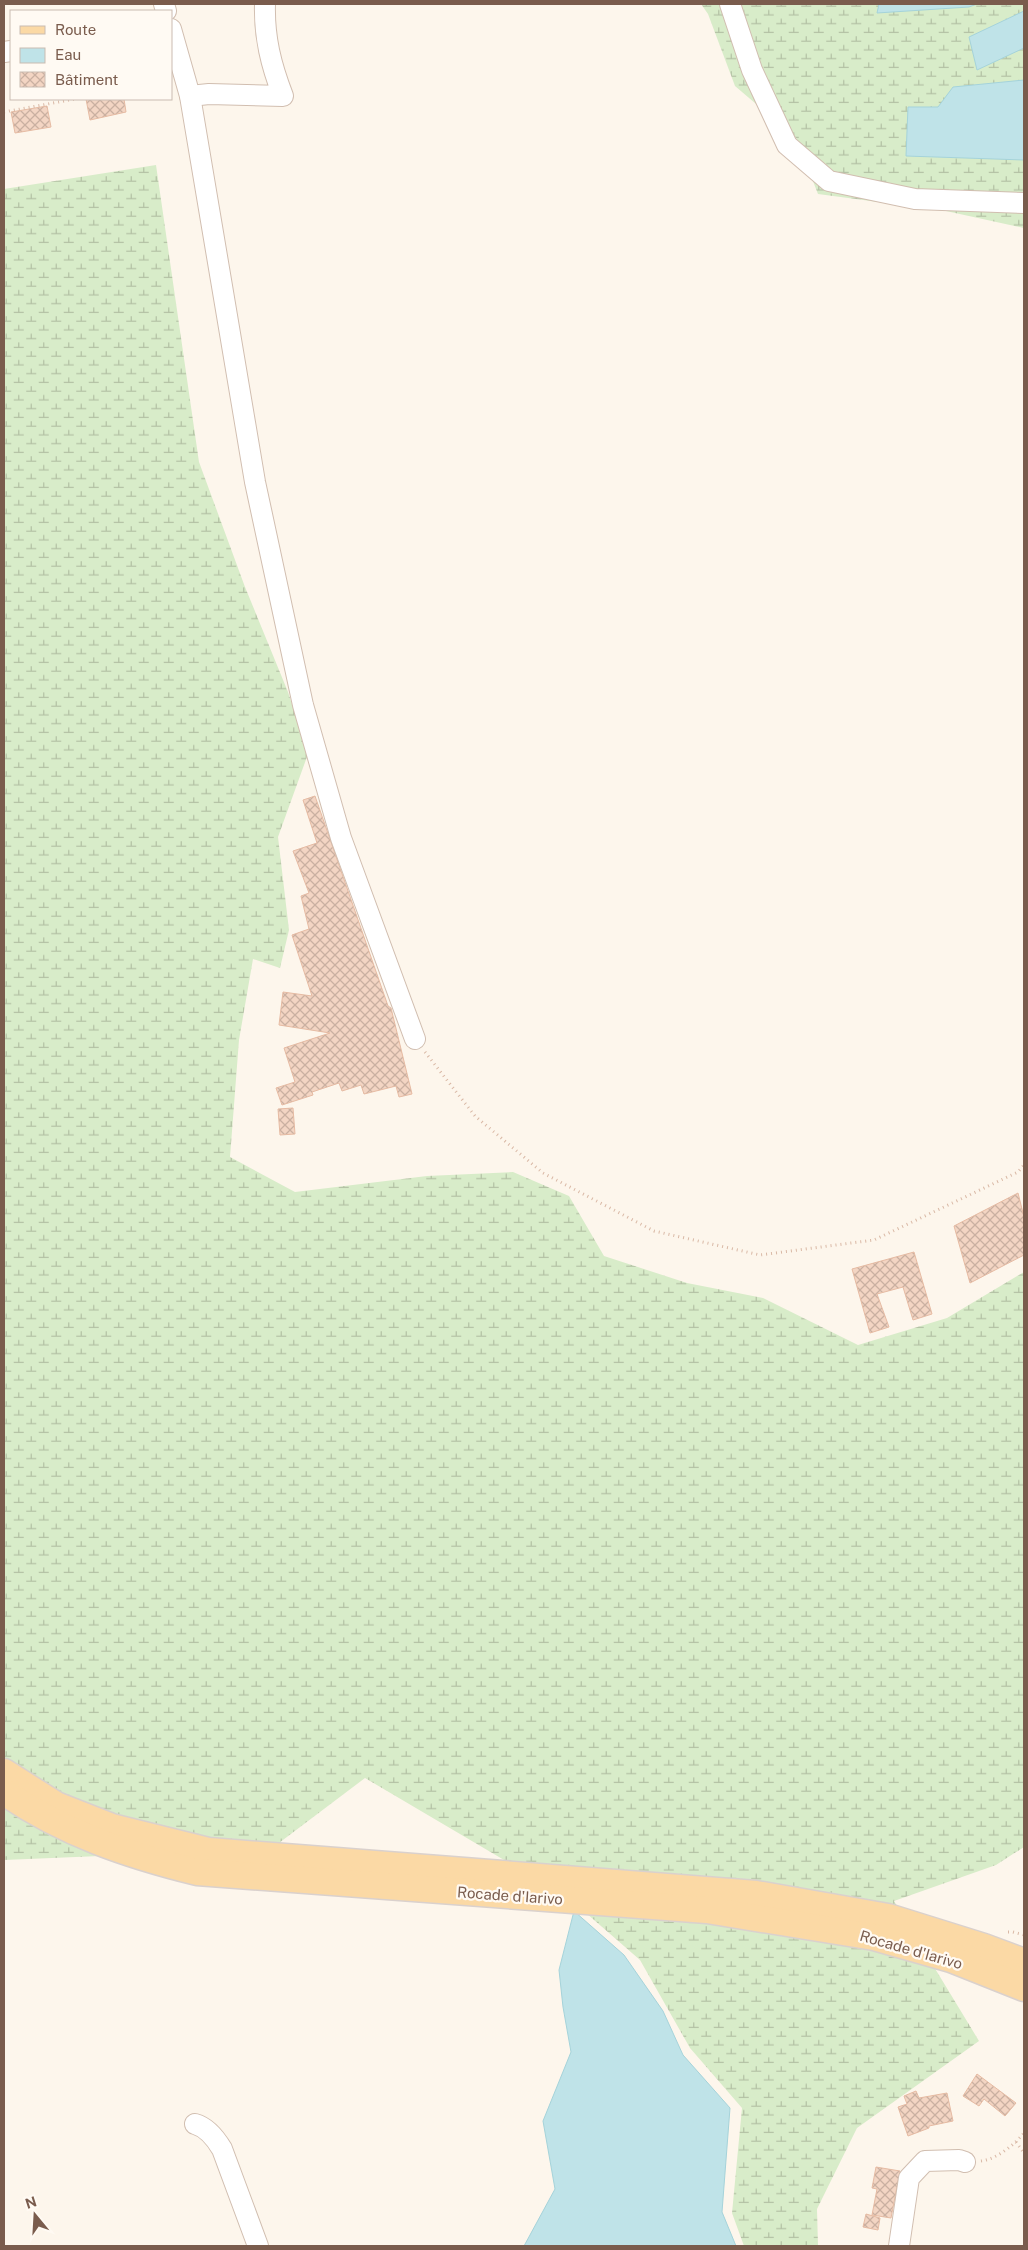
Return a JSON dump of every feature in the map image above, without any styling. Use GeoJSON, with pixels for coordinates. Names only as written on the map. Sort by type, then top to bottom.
{"type":"FeatureCollection","features":[{"type":"Feature","properties":{"kind":"main road","name":"Rocade d'Iarivo"},"geometry":{"type":"LineString","coordinates":[[4,1772],[56,1805],[112,1827],[210,1851],[756,1894],[888,1917],[984,1947],[1024,1962]]}},
{"type":"Feature","properties":{"kind":"main road","name":"Rocade d'Iarivo"},"geometry":{"type":"LineString","coordinates":[[4,1792],[72,1832],[135,1856],[198,1872],[725,1913],[874,1938],[951,1959],[1024,1988]]}},
{"type":"Feature","properties":{"kind":"street"},"geometry":{"type":"LineString","coordinates":[[190,96],[209,94],[283,96],[270,65],[264,25],[265,4]]}},
{"type":"Feature","properties":{"kind":"street"},"geometry":{"type":"LineString","coordinates":[[730,4],[752,70],[787,146],[829,181],[915,199],[1024,203]]}},
{"type":"Feature","properties":{"kind":"street"},"geometry":{"type":"LineString","coordinates":[[172,33],[190,96],[255,482],[303,705],[341,838],[416,1039]]}},
{"type":"Feature","properties":{"kind":"street"},"geometry":{"type":"LineString","coordinates":[[195,2124],[212,2135],[222,2149],[258,2246]]}},
{"type":"Feature","properties":{"kind":"street"},"geometry":{"type":"LineString","coordinates":[[899,2246],[909,2178],[925,2161],[959,2160],[965,2162]]}},
{"type":"Feature","properties":{"kind":"path"},"geometry":{"type":"LineString","coordinates":[[4,112],[70,100]]}},
{"type":"Feature","properties":{"kind":"path"},"geometry":{"type":"LineString","coordinates":[[416,1039],[475,1116],[543,1173],[654,1231],[760,1255],[874,1240],[1018,1172],[1024,1165]]}},
{"type":"Feature","properties":{"kind":"path"},"geometry":{"type":"LineString","coordinates":[[965,2162],[989,2160],[1016,2142],[1024,2133]]}},
{"type":"Feature","properties":{"kind":"path"},"geometry":{"type":"LineString","coordinates":[[1016,2142],[1024,2153]]}},
{"type":"Feature","properties":{"kind":"green space"},"geometry":{"type":"Polygon","coordinates":[[[701,4],[1024,4],[1024,228],[946,211],[818,194],[796,138],[735,86],[708,14],[701,4]]]}},
{"type":"Feature","properties":{"kind":"green space"},"geometry":{"type":"Polygon","coordinates":[[[156,165],[199,462],[245,587],[288,692],[308,754],[278,837],[289,930],[280,968],[253,959],[239,1040],[230,1157],[295,1192],[427,1176],[513,1172],[569,1196],[604,1256],[687,1283],[763,1298],[858,1345],[947,1318],[1024,1272],[1024,1847],[996,1865],[894,1901],[979,2041],[857,2128],[817,2209],[818,2246],[744,2246],[732,2213],[742,2108],[690,2048],[640,1960],[570,1899],[365,1778],[271,1849],[4,1860],[4,189],[156,165]]]}},
{"type":"Feature","properties":{"kind":"water"},"geometry":{"type":"Polygon","coordinates":[[[879,4],[977,4],[969,7],[877,13],[879,4]]]}},
{"type":"Feature","properties":{"kind":"water"},"geometry":{"type":"Polygon","coordinates":[[[1024,11],[1024,48],[977,70],[969,37],[1024,11]]]}},
{"type":"Feature","properties":{"kind":"water"},"geometry":{"type":"Polygon","coordinates":[[[1024,80],[1024,160],[906,156],[908,107],[938,107],[953,87],[1024,80]]]}},
{"type":"Feature","properties":{"kind":"water"},"geometry":{"type":"Polygon","coordinates":[[[574,1911],[624,1955],[663,2011],[683,2055],[730,2108],[722,2212],[736,2246],[524,2246],[555,2189],[543,2121],[571,2052],[559,1970],[574,1911]]]}},
{"type":"Feature","properties":{"kind":"building"},"geometry":{"type":"Polygon","coordinates":[[[86,100],[124,100],[126,112],[90,120],[86,100]]]}},
{"type":"Feature","properties":{"kind":"building"},"geometry":{"type":"Polygon","coordinates":[[[47,106],[51,127],[15,133],[11,112],[47,106]]]}},
{"type":"Feature","properties":{"kind":"building"},"geometry":{"type":"Polygon","coordinates":[[[315,796],[388,1006],[391,1008],[412,1094],[399,1097],[396,1086],[364,1094],[361,1085],[342,1091],[339,1083],[312,1092],[313,1095],[282,1105],[276,1088],[295,1082],[284,1048],[330,1033],[279,1025],[283,992],[312,996],[292,935],[309,929],[301,896],[309,893],[293,851],[317,843],[303,800],[315,796]]]}},
{"type":"Feature","properties":{"kind":"building"},"geometry":{"type":"Polygon","coordinates":[[[293,1108],[295,1134],[280,1135],[278,1109],[293,1108]]]}},
{"type":"Feature","properties":{"kind":"building"},"geometry":{"type":"Polygon","coordinates":[[[1018,1193],[1024,1217],[1024,1255],[970,1283],[954,1226],[1018,1193]]]}},
{"type":"Feature","properties":{"kind":"building"},"geometry":{"type":"Polygon","coordinates":[[[914,1252],[932,1314],[913,1320],[903,1287],[877,1294],[889,1327],[870,1333],[852,1269],[914,1252]]]}},
{"type":"Feature","properties":{"kind":"building"},"geometry":{"type":"Polygon","coordinates":[[[977,2074],[1016,2103],[1005,2116],[984,2099],[979,2106],[963,2096],[977,2074]]]}},
{"type":"Feature","properties":{"kind":"building"},"geometry":{"type":"Polygon","coordinates":[[[916,2091],[919,2098],[947,2093],[953,2121],[929,2126],[929,2128],[908,2136],[898,2107],[907,2104],[904,2096],[916,2091]]]}},
{"type":"Feature","properties":{"kind":"building"},"geometry":{"type":"Polygon","coordinates":[[[876,2167],[900,2171],[891,2218],[872,2215],[877,2189],[872,2188],[876,2167]]]}},
{"type":"Feature","properties":{"kind":"building"},"geometry":{"type":"Polygon","coordinates":[[[866,2214],[880,2218],[878,2230],[863,2227],[866,2214]]]}}]}
